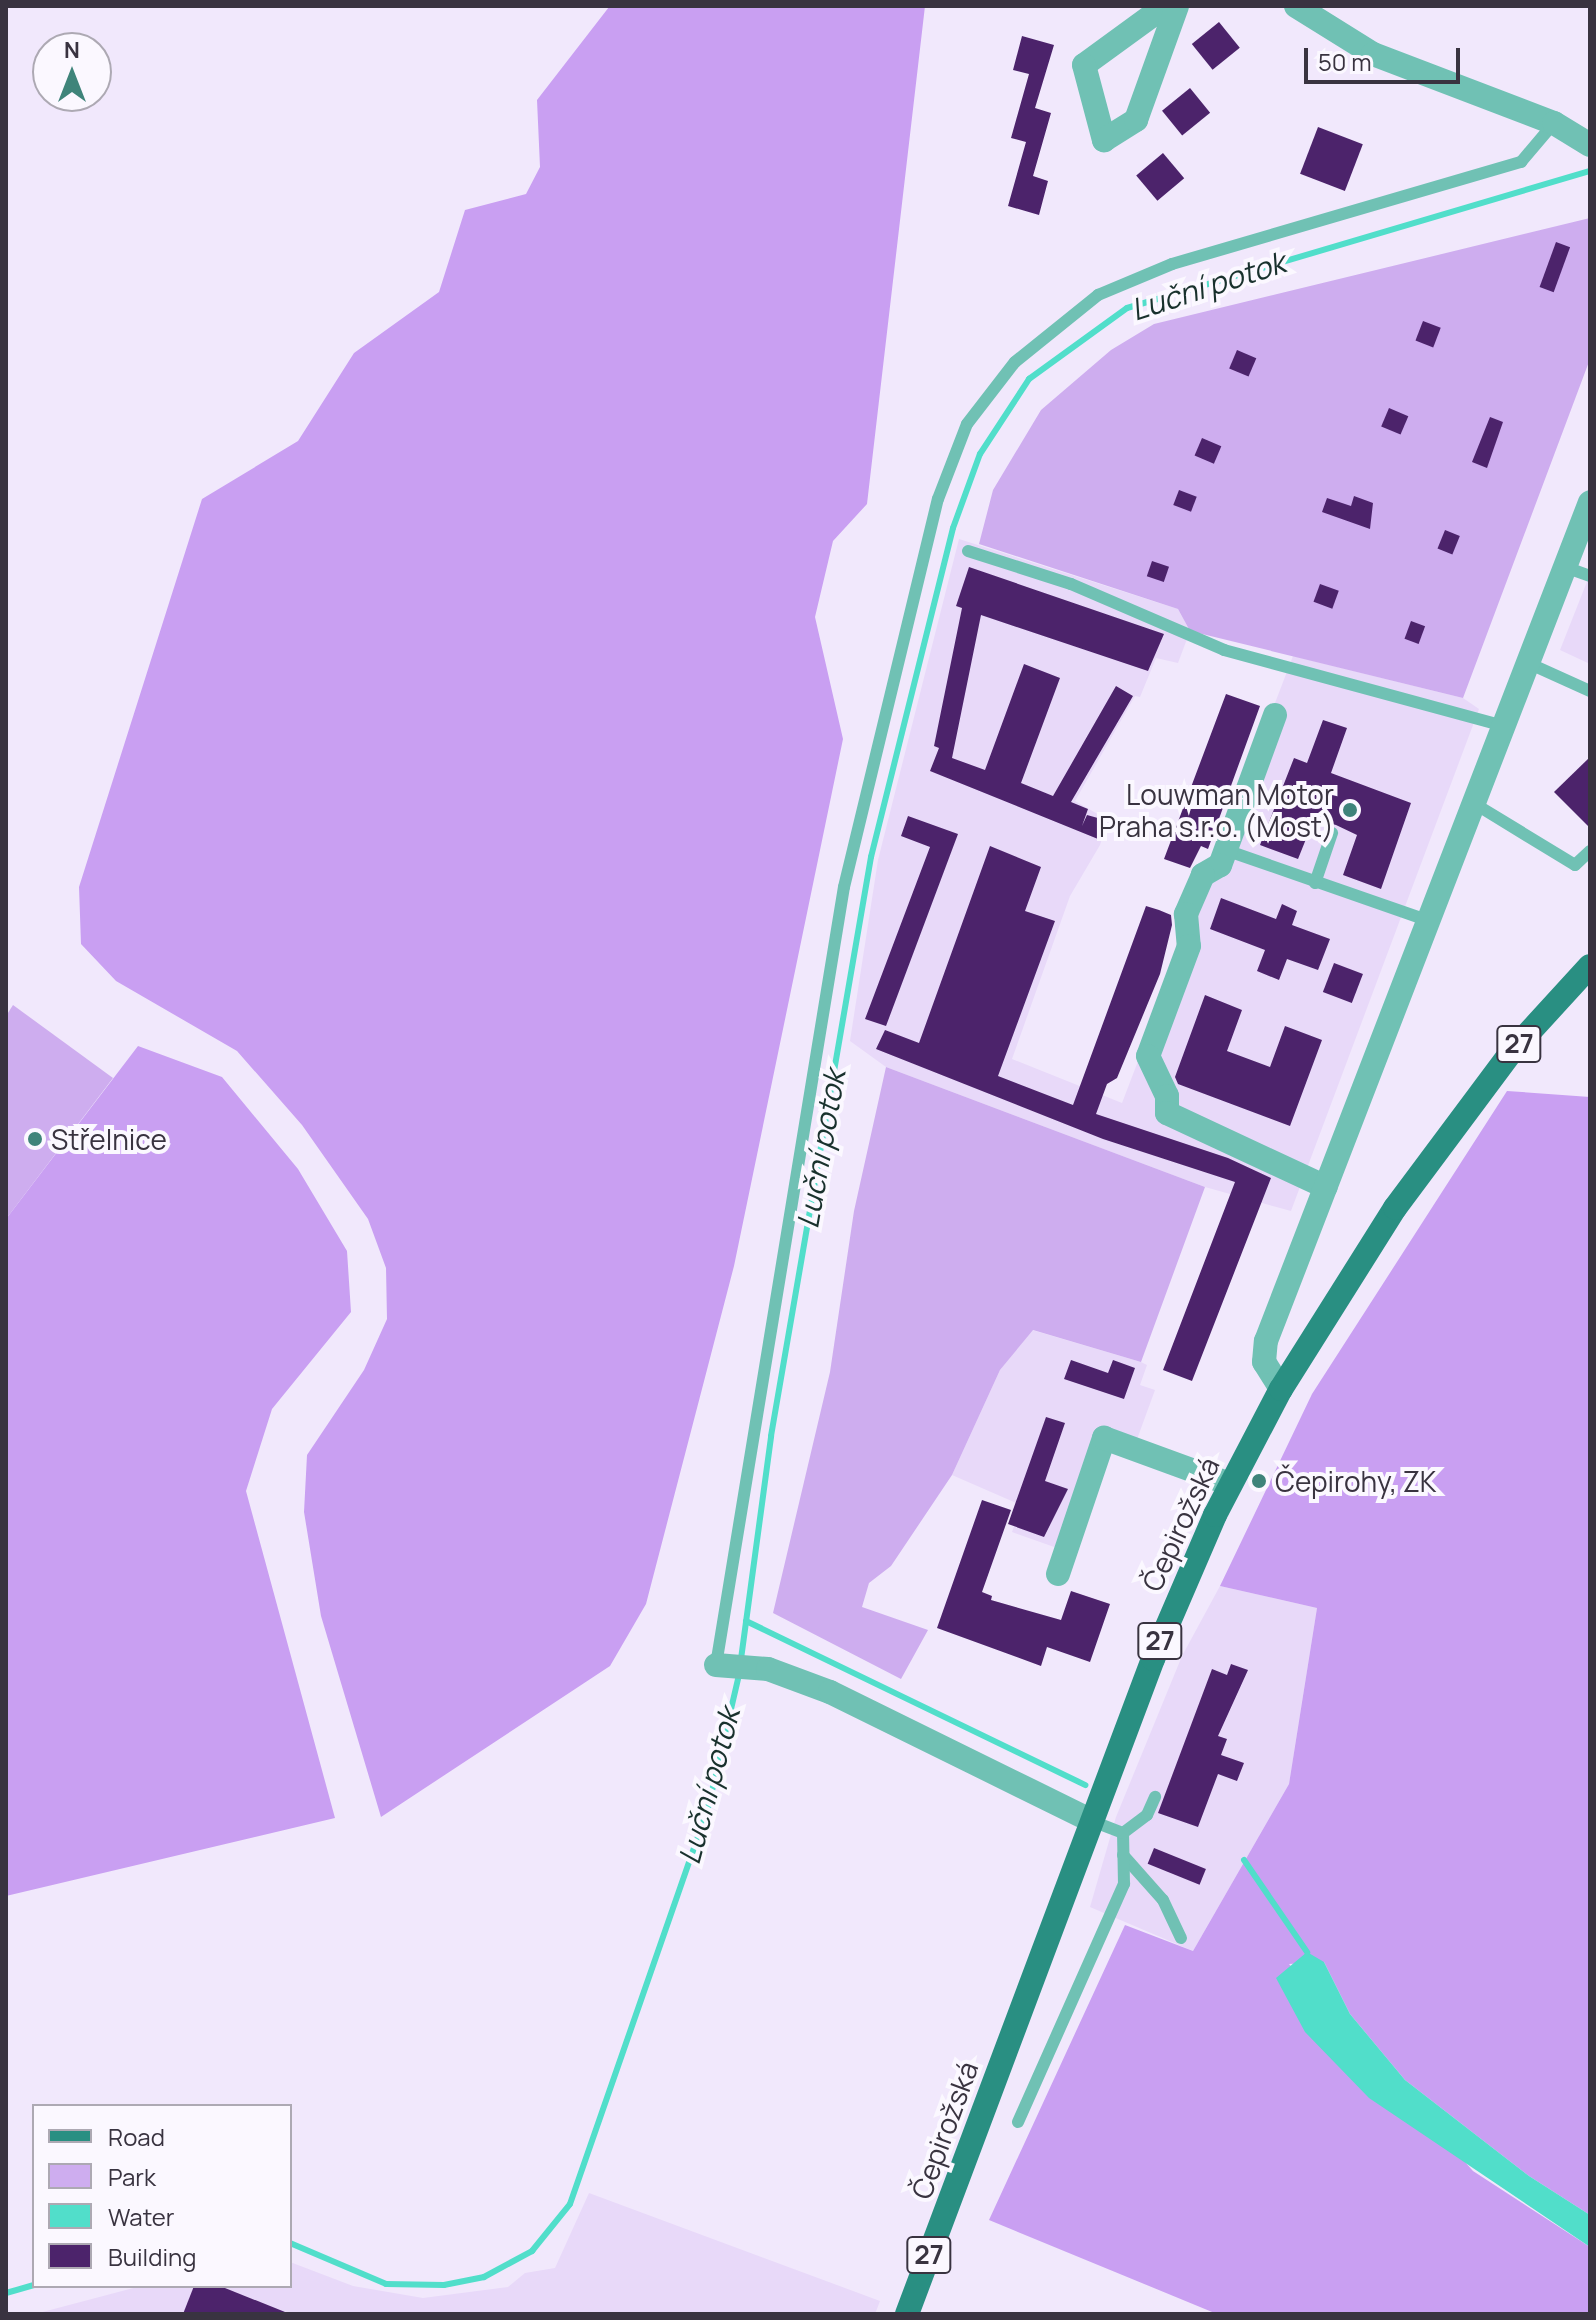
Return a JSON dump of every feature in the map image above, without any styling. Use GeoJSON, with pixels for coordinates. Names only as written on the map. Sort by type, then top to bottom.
{"type":"FeatureCollection","features":[{"type":"Feature","properties":{"kind":"main road","name":"Čepirožská"},"geometry":{"type":"LineString","coordinates":[[907,2314],[1180,1592],[1230,1484],[1281,1389],[1427,1161],[1512,1051],[1590,966]]}},
{"type":"Feature","properties":{"kind":"street"},"geometry":{"type":"LineString","coordinates":[[1165,6],[1084,65],[1104,140],[1136,120],[1177,6]]}},
{"type":"Feature","properties":{"kind":"street"},"geometry":{"type":"LineString","coordinates":[[1296,6],[1373,54],[1554,123],[1590,145]]}},
{"type":"Feature","properties":{"kind":"street"},"geometry":{"type":"LineString","coordinates":[[1281,1389],[1264,1362],[1266,1341],[1590,502]]}},
{"type":"Feature","properties":{"kind":"street"},"geometry":{"type":"LineString","coordinates":[[1275,715],[1220,865],[1203,875],[1186,914],[1189,946],[1148,1056],[1167,1096],[1167,1113],[1326,1187]]}},
{"type":"Feature","properties":{"kind":"street"},"geometry":{"type":"LineString","coordinates":[[1058,1574],[1104,1438],[1230,1484]]}},
{"type":"Feature","properties":{"kind":"street"},"geometry":{"type":"LineString","coordinates":[[716,1665],[768,1669],[830,1692],[1092,1821]]}},
{"type":"Feature","properties":{"kind":"lane"},"geometry":{"type":"LineString","coordinates":[[716,1665],[844,887],[938,499],[967,424],[1015,362],[1098,295],[1172,264],[1521,162],[1554,123]]}},
{"type":"Feature","properties":{"kind":"lane"},"geometry":{"type":"LineString","coordinates":[[968,551],[1151,615],[1224,650],[1504,726]]}},
{"type":"Feature","properties":{"kind":"lane"},"geometry":{"type":"LineString","coordinates":[[1565,567],[1590,576]]}},
{"type":"Feature","properties":{"kind":"lane"},"geometry":{"type":"LineString","coordinates":[[1528,663],[1590,691]]}},
{"type":"Feature","properties":{"kind":"lane"},"geometry":{"type":"LineString","coordinates":[[1475,804],[1575,865],[1590,851]]}},
{"type":"Feature","properties":{"kind":"lane"},"geometry":{"type":"LineString","coordinates":[[1315,883],[1332,833]]}},
{"type":"Feature","properties":{"kind":"lane"},"geometry":{"type":"LineString","coordinates":[[1237,854],[1429,921]]}},
{"type":"Feature","properties":{"kind":"lane"},"geometry":{"type":"LineString","coordinates":[[1123,1833],[1147,1815],[1155,1797]]}},
{"type":"Feature","properties":{"kind":"lane"},"geometry":{"type":"LineString","coordinates":[[1092,1821],[1123,1833]]}},
{"type":"Feature","properties":{"kind":"lane"},"geometry":{"type":"LineString","coordinates":[[1018,2122],[1107,1929],[1124,1884],[1123,1833]]}},
{"type":"Feature","properties":{"kind":"lane"},"geometry":{"type":"LineString","coordinates":[[1123,1855],[1163,1900],[1181,1938]]}},
{"type":"Feature","properties":{"kind":"shaded area"},"geometry":{"type":"Polygon","coordinates":[[[925,6],[867,504],[833,541],[815,617],[843,739],[734,1266],[646,1604],[610,1666],[381,1817],[321,1616],[304,1512],[307,1455],[364,1370],[387,1319],[386,1268],[368,1219],[302,1125],[237,1051],[116,981],[81,944],[79,887],[202,499],[298,441],[354,353],[439,292],[465,210],[526,194],[540,167],[537,100],[609,7],[925,6]]]}},
{"type":"Feature","properties":{"kind":"shaded area"},"geometry":{"type":"Polygon","coordinates":[[[959,539],[1178,609],[1190,631],[1178,663],[1156,658],[1140,697],[1135,696],[1075,801],[1108,820],[1100,845],[1070,896],[1012,1059],[1122,1103],[1293,656],[1463,698],[1479,709],[1291,1211],[1205,1187],[886,1067],[850,1041],[878,860],[959,539]]]}},
{"type":"Feature","properties":{"kind":"shaded area"},"geometry":{"type":"Polygon","coordinates":[[[1590,574],[1590,664],[1560,650],[1590,574]]]}},
{"type":"Feature","properties":{"kind":"shaded area"},"geometry":{"type":"Polygon","coordinates":[[[138,1046],[222,1077],[298,1169],[347,1251],[351,1312],[272,1409],[246,1491],[335,1818],[6,1896],[6,1219],[138,1046]]]}},
{"type":"Feature","properties":{"kind":"shaded area"},"geometry":{"type":"Polygon","coordinates":[[[1507,1091],[1590,1097],[1590,2215],[1529,2176],[1405,2080],[1350,2014],[1324,1962],[1289,1964],[1473,2171],[1590,2247],[1590,2314],[1217,2314],[989,2220],[1125,1925],[1193,1951],[1289,1784],[1317,1608],[1220,1586],[1312,1394],[1507,1091]]]}},
{"type":"Feature","properties":{"kind":"shaded area"},"geometry":{"type":"Polygon","coordinates":[[[1032,1330],[1141,1362],[1147,1365],[1140,1385],[1155,1390],[1136,1442],[1118,1434],[1074,1554],[1012,1532],[1021,1505],[952,1475],[1000,1370],[1032,1330]]]}},
{"type":"Feature","properties":{"kind":"shaded area"},"geometry":{"type":"Polygon","coordinates":[[[1220,1586],[1317,1608],[1289,1784],[1193,1951],[1090,1907],[1116,1817],[1182,1656],[1220,1586]]]}},
{"type":"Feature","properties":{"kind":"shaded area"},"geometry":{"type":"Polygon","coordinates":[[[589,2193],[880,2301],[875,2314],[35,2314],[133,2288],[292,2288],[292,2263],[353,2286],[423,2298],[508,2287],[525,2273],[555,2268],[589,2193]]]}},
{"type":"Feature","properties":{"kind":"green space"},"geometry":{"type":"Polygon","coordinates":[[[1590,218],[1590,359],[1463,698],[1190,631],[1178,609],[979,544],[993,490],[1041,410],[1111,350],[1154,324],[1590,218]]]}},
{"type":"Feature","properties":{"kind":"green space","name":"Střelnice"},"geometry":{"type":"Polygon","coordinates":[[[13,1005],[113,1078],[6,1219],[6,1016],[13,1005]]]}},
{"type":"Feature","properties":{"kind":"green space"},"geometry":{"type":"Polygon","coordinates":[[[886,1067],[1205,1187],[1141,1362],[1033,1330],[1000,1370],[952,1475],[891,1566],[869,1583],[862,1607],[928,1630],[901,1679],[773,1613],[830,1372],[854,1211],[886,1067]]]}},
{"type":"Feature","properties":{"kind":"water"},"geometry":{"type":"Polygon","coordinates":[[[1307,1952],[1324,1962],[1350,2014],[1405,2080],[1529,2176],[1590,2215],[1590,2247],[1369,2098],[1305,2032],[1276,1978],[1307,1952]]]}},
{"type":"Feature","properties":{"kind":"building"},"geometry":{"type":"Polygon","coordinates":[[[1219,22],[1240,48],[1213,70],[1192,44],[1219,22]]]}},
{"type":"Feature","properties":{"kind":"building"},"geometry":{"type":"Polygon","coordinates":[[[1022,36],[1054,45],[1035,108],[1051,113],[1033,176],[1048,181],[1039,215],[1008,206],[1026,142],[1011,138],[1029,74],[1013,70],[1022,36]]]}},
{"type":"Feature","properties":{"kind":"building"},"geometry":{"type":"Polygon","coordinates":[[[1190,88],[1210,113],[1182,136],[1162,111],[1190,88]]]}},
{"type":"Feature","properties":{"kind":"building"},"geometry":{"type":"Polygon","coordinates":[[[1318,127],[1363,144],[1345,191],[1300,174],[1318,127]]]}},
{"type":"Feature","properties":{"kind":"building"},"geometry":{"type":"Polygon","coordinates":[[[1163,153],[1184,178],[1157,201],[1136,175],[1163,153]]]}},
{"type":"Feature","properties":{"kind":"building"},"geometry":{"type":"Polygon","coordinates":[[[1556,242],[1570,247],[1554,292],[1540,287],[1556,242]]]}},
{"type":"Feature","properties":{"kind":"building"},"geometry":{"type":"Polygon","coordinates":[[[1423,321],[1441,328],[1433,347],[1415,341],[1423,321]]]}},
{"type":"Feature","properties":{"kind":"building"},"geometry":{"type":"Polygon","coordinates":[[[1237,350],[1256,358],[1249,377],[1229,368],[1237,350]]]}},
{"type":"Feature","properties":{"kind":"building"},"geometry":{"type":"Polygon","coordinates":[[[1389,408],[1408,416],[1401,435],[1381,426],[1389,408]]]}},
{"type":"Feature","properties":{"kind":"building"},"geometry":{"type":"Polygon","coordinates":[[[1490,417],[1503,422],[1487,468],[1472,462],[1490,417]]]}},
{"type":"Feature","properties":{"kind":"building"},"geometry":{"type":"Polygon","coordinates":[[[1202,438],[1221,446],[1214,464],[1195,455],[1202,438]]]}},
{"type":"Feature","properties":{"kind":"building"},"geometry":{"type":"Polygon","coordinates":[[[1179,490],[1197,497],[1191,512],[1173,505],[1179,490]]]}},
{"type":"Feature","properties":{"kind":"building"},"geometry":{"type":"Polygon","coordinates":[[[1354,496],[1373,503],[1370,529],[1322,512],[1327,498],[1351,506],[1354,496]]]}},
{"type":"Feature","properties":{"kind":"building"},"geometry":{"type":"Polygon","coordinates":[[[1445,530],[1460,536],[1452,555],[1438,549],[1445,530]]]}},
{"type":"Feature","properties":{"kind":"building"},"geometry":{"type":"Polygon","coordinates":[[[1152,561],[1169,567],[1164,582],[1147,576],[1152,561]]]}},
{"type":"Feature","properties":{"kind":"building"},"geometry":{"type":"Polygon","coordinates":[[[969,567],[1164,634],[1148,671],[981,615],[952,758],[985,770],[1024,664],[1060,678],[1021,783],[1053,796],[1116,686],[1133,696],[1071,802],[1088,809],[1082,826],[1087,815],[1105,820],[1098,839],[930,771],[939,748],[934,746],[962,608],[956,606],[969,567]]]}},
{"type":"Feature","properties":{"kind":"building"},"geometry":{"type":"Polygon","coordinates":[[[1320,584],[1339,591],[1332,609],[1314,602],[1320,584]]]}},
{"type":"Feature","properties":{"kind":"building"},"geometry":{"type":"Polygon","coordinates":[[[1411,621],[1425,626],[1419,644],[1405,639],[1411,621]]]}},
{"type":"Feature","properties":{"kind":"building"},"geometry":{"type":"Polygon","coordinates":[[[1226,694],[1260,706],[1208,849],[1201,846],[1190,868],[1164,859],[1226,694]]]}},
{"type":"Feature","properties":{"kind":"building"},"geometry":{"type":"Polygon","coordinates":[[[1323,720],[1347,728],[1331,773],[1411,803],[1381,889],[1343,875],[1357,835],[1336,825],[1314,819],[1298,859],[1260,845],[1294,758],[1307,763],[1323,720]]]}},
{"type":"Feature","properties":{"kind":"building"},"geometry":{"type":"Polygon","coordinates":[[[1590,757],[1590,828],[1554,792],[1590,757]]]}},
{"type":"Feature","properties":{"kind":"building"},"geometry":{"type":"Polygon","coordinates":[[[908,816],[958,834],[886,1026],[865,1019],[930,847],[901,836],[908,816]]]}},
{"type":"Feature","properties":{"kind":"building"},"geometry":{"type":"Polygon","coordinates":[[[990,846],[1041,867],[1025,911],[1055,921],[998,1076],[1073,1105],[1146,906],[1159,910],[1171,915],[1172,925],[1160,974],[1117,1078],[1107,1084],[1096,1114],[1228,1158],[1271,1178],[1192,1381],[1163,1370],[1235,1182],[1103,1139],[876,1049],[885,1030],[919,1043],[990,846]]]}},
{"type":"Feature","properties":{"kind":"building"},"geometry":{"type":"Polygon","coordinates":[[[1221,898],[1276,919],[1282,904],[1297,911],[1292,925],[1330,939],[1318,970],[1287,959],[1279,980],[1257,971],[1265,950],[1210,929],[1221,898]]]}},
{"type":"Feature","properties":{"kind":"building"},"geometry":{"type":"Polygon","coordinates":[[[1334,963],[1363,974],[1352,1003],[1323,992],[1334,963]]]}},
{"type":"Feature","properties":{"kind":"building"},"geometry":{"type":"Polygon","coordinates":[[[1205,995],[1242,1010],[1227,1051],[1270,1067],[1285,1026],[1322,1040],[1290,1126],[1178,1084],[1175,1077],[1205,995]]]}},
{"type":"Feature","properties":{"kind":"building"},"geometry":{"type":"Polygon","coordinates":[[[1071,1360],[1108,1373],[1113,1360],[1135,1368],[1124,1399],[1064,1379],[1071,1360]]]}},
{"type":"Feature","properties":{"kind":"building"},"geometry":{"type":"Polygon","coordinates":[[[1046,1417],[1065,1423],[1045,1481],[1068,1489],[1044,1537],[1008,1524],[1046,1417]]]}},
{"type":"Feature","properties":{"kind":"building"},"geometry":{"type":"Polygon","coordinates":[[[982,1500],[1011,1510],[982,1592],[992,1596],[991,1600],[1061,1620],[1071,1591],[1110,1604],[1090,1662],[1047,1647],[1041,1666],[937,1628],[982,1500]]]}},
{"type":"Feature","properties":{"kind":"building"},"geometry":{"type":"Polygon","coordinates":[[[1231,1664],[1248,1670],[1218,1736],[1227,1739],[1221,1755],[1244,1763],[1237,1781],[1218,1774],[1198,1827],[1158,1813],[1212,1669],[1227,1675],[1231,1664]]]}},
{"type":"Feature","properties":{"kind":"building"},"geometry":{"type":"Polygon","coordinates":[[[1154,1848],[1206,1869],[1200,1885],[1148,1864],[1154,1848]]]}},
{"type":"Feature","properties":{"kind":"building"},"geometry":{"type":"Polygon","coordinates":[[[193,2288],[225,2288],[290,2314],[183,2314],[193,2288]]]}},
{"type":"Feature","properties":{"kind":"waterway","name":"Luční potok"},"geometry":{"type":"LineString","coordinates":[[741,1659],[771,1436],[871,857],[953,528],[980,454],[1029,379],[1127,308],[1590,171]]}},
{"type":"Feature","properties":{"kind":"waterway"},"geometry":{"type":"LineString","coordinates":[[746,1621],[1085,1785]]}},
{"type":"Feature","properties":{"kind":"waterway","name":"Luční potok"},"geometry":{"type":"LineString","coordinates":[[292,2244],[386,2284],[444,2285],[484,2277],[532,2251],[570,2204],[708,1808],[740,1671]]}},
{"type":"Feature","properties":{"kind":"waterway"},"geometry":{"type":"LineString","coordinates":[[1244,1860],[1307,1952]]}},
{"type":"Feature","properties":{"kind":"waterway","name":"Luční potok"},"geometry":{"type":"LineString","coordinates":[[6,2293],[32,2286]]}},
{"type":"Feature","properties":{"kind":"place","name":"Louwman Motor Praha s.r.o. (Most)"},"geometry":{"type":"Point","coordinates":[1350,810]}},
{"type":"Feature","properties":{"kind":"place","name":"Střelnice"},"geometry":{"type":"Point","coordinates":[35,1139]}},
{"type":"Feature","properties":{"kind":"place","name":"Čepirohy, ZK"},"geometry":{"type":"Point","coordinates":[1259,1481]}}]}
